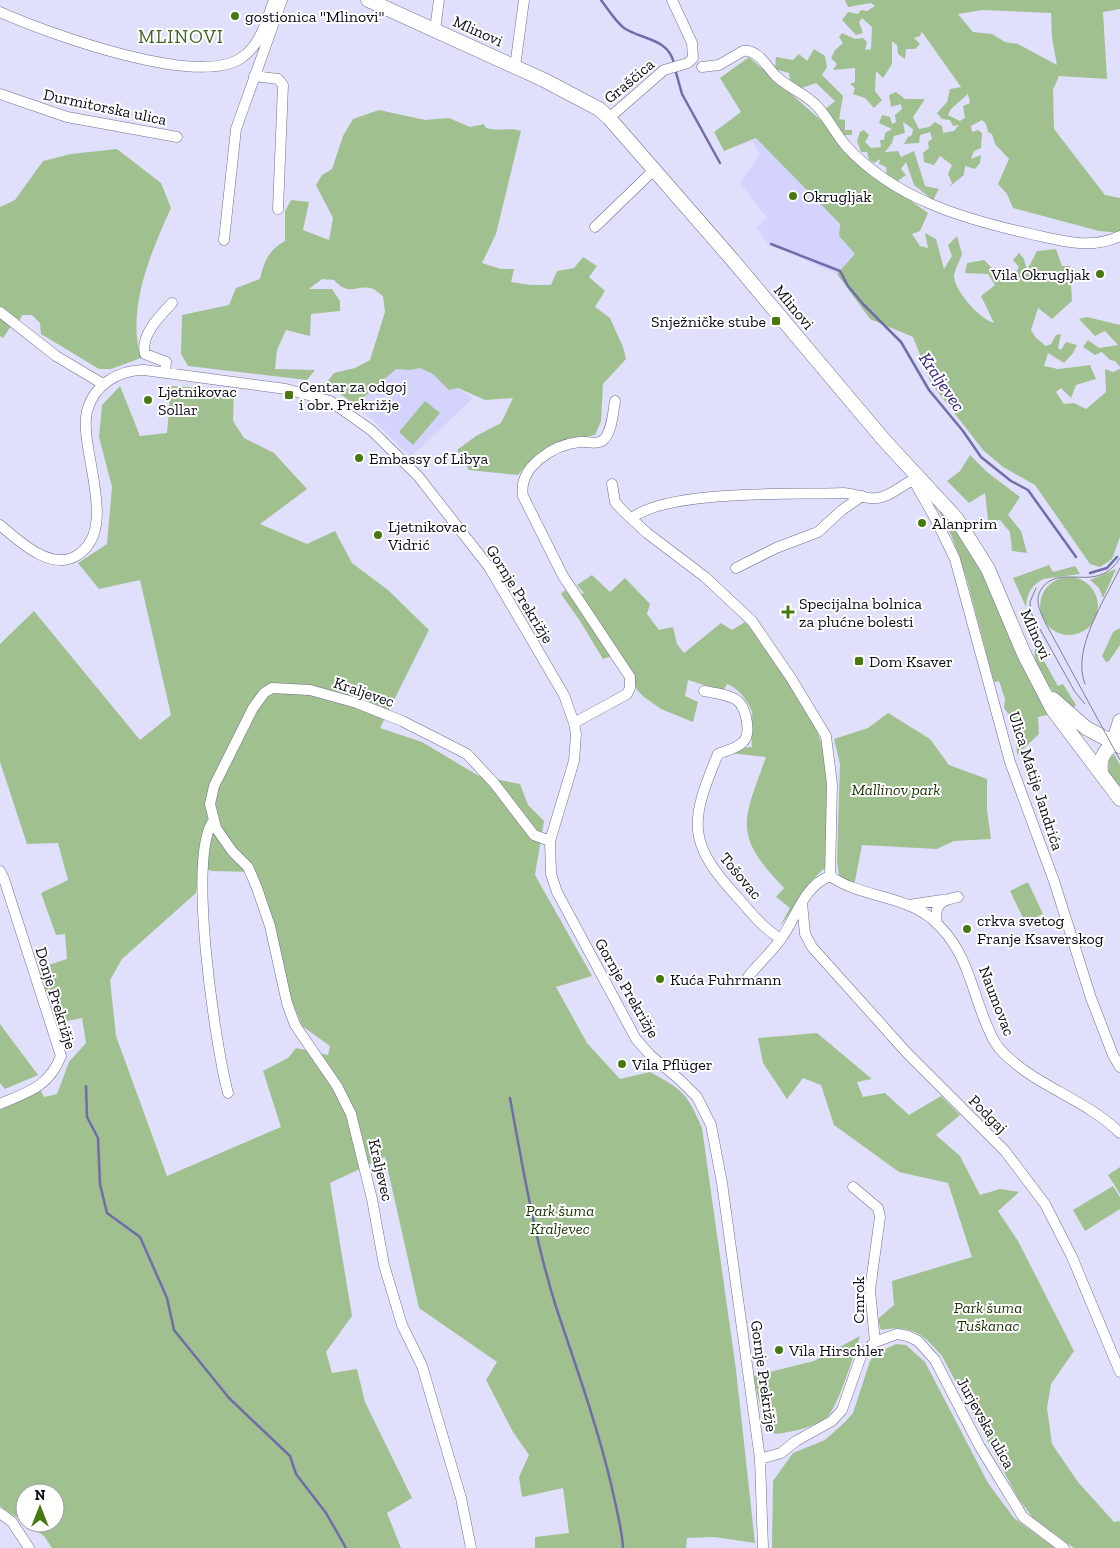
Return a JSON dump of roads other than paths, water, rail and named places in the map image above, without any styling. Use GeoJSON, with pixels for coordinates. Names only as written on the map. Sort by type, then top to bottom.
{"type":"FeatureCollection","features":[{"type":"Feature","properties":{"kind":"main road","name":"Mlinovi"},"geometry":{"type":"LineString","coordinates":[[368,0],[579,98],[609,118],[877,432],[956,518],[988,569],[1022,648],[1056,716],[1120,799]]}},
{"type":"Feature","properties":{"kind":"main road","name":"Mlinovi"},"geometry":{"type":"LineString","coordinates":[[1044,690],[1077,722],[1115,744]]}},
{"type":"Feature","properties":{"kind":"main road"},"geometry":{"type":"LineString","coordinates":[[1102,775],[1100,762],[1115,744],[1120,721]]}},
{"type":"Feature","properties":{"kind":"main road"},"geometry":{"type":"LineString","coordinates":[[1078,745],[1089,750],[1115,744]]}},
{"type":"Feature","properties":{"kind":"street"},"geometry":{"type":"LineString","coordinates":[[0,12],[77,42],[108,50],[168,63],[217,67],[234,63],[251,50],[260,36],[274,0]]}},
{"type":"Feature","properties":{"kind":"street"},"geometry":{"type":"LineString","coordinates":[[224,240],[235,137],[254,76],[282,0]]}},
{"type":"Feature","properties":{"kind":"street","name":"Mlinovi"},"geometry":{"type":"LineString","coordinates":[[436,30],[439,0]]}},
{"type":"Feature","properties":{"kind":"street"},"geometry":{"type":"LineString","coordinates":[[515,67],[524,0]]}},
{"type":"Feature","properties":{"kind":"street","name":"Graščica"},"geometry":{"type":"LineString","coordinates":[[609,118],[664,70],[692,60],[693,48],[672,0]]}},
{"type":"Feature","properties":{"kind":"street"},"geometry":{"type":"LineString","coordinates":[[702,67],[720,65],[743,51],[757,55],[776,76],[818,107],[840,138],[870,167],[896,187],[931,204],[983,222],[1076,245],[1120,236]]}},
{"type":"Feature","properties":{"kind":"street"},"geometry":{"type":"LineString","coordinates":[[254,76],[278,79],[283,86],[278,209]]}},
{"type":"Feature","properties":{"kind":"street","name":"Durmitorska ulica"},"geometry":{"type":"LineString","coordinates":[[0,94],[66,117],[177,137]]}},
{"type":"Feature","properties":{"kind":"street"},"geometry":{"type":"LineString","coordinates":[[595,227],[654,170]]}},
{"type":"Feature","properties":{"kind":"street"},"geometry":{"type":"LineString","coordinates":[[165,373],[166,362],[153,359],[145,354],[143,347],[145,337],[172,302]]}},
{"type":"Feature","properties":{"kind":"street"},"geometry":{"type":"LineString","coordinates":[[0,312],[56,356],[104,384]]}},
{"type":"Feature","properties":{"kind":"street","name":"Gornje Prekrižje"},"geometry":{"type":"LineString","coordinates":[[0,525],[40,554],[53,560],[74,558],[87,547],[93,536],[96,496],[86,420],[89,404],[98,389],[104,384],[122,373],[133,370],[306,393],[330,401],[371,430],[418,476],[489,567],[564,695],[574,723],[576,734],[574,761],[550,841],[551,874],[557,892],[636,1039],[650,1055],[679,1079],[696,1097],[711,1125],[722,1183],[760,1458],[763,1548]]}},
{"type":"Feature","properties":{"kind":"street"},"geometry":{"type":"LineString","coordinates":[[574,723],[627,694],[630,688],[630,677],[563,576],[523,496],[522,487],[525,478],[538,460],[555,449],[580,442],[596,443],[604,440],[615,401]]}},
{"type":"Feature","properties":{"kind":"street","name":"Ulica Matije Jandrića"},"geometry":{"type":"LineString","coordinates":[[862,496],[874,499],[884,497],[911,480],[916,484],[925,499],[954,559],[1010,762],[1054,881],[1091,998],[1113,1055],[1120,1067]]}},
{"type":"Feature","properties":{"kind":"street"},"geometry":{"type":"LineString","coordinates":[[612,484],[615,502],[666,548],[705,577],[752,621],[791,678],[826,736],[832,784],[830,876],[816,883],[802,902],[781,939],[748,977]]}},
{"type":"Feature","properties":{"kind":"street"},"geometry":{"type":"LineString","coordinates":[[632,518],[653,508],[721,496],[844,493],[862,496]]}},
{"type":"Feature","properties":{"kind":"street"},"geometry":{"type":"LineString","coordinates":[[736,568],[776,548],[818,532],[842,510],[862,496]]}},
{"type":"Feature","properties":{"kind":"street","name":"Kraljevec"},"geometry":{"type":"LineString","coordinates":[[470,1548],[461,1498],[425,1374],[402,1325],[384,1265],[372,1199],[351,1114],[332,1079],[295,1025],[286,1003],[270,926],[257,888],[248,867],[232,851],[216,828],[210,804],[214,786],[253,708],[264,693],[272,688],[292,688],[310,690],[357,703],[402,721],[467,754],[494,783],[534,835],[550,841]]}},
{"type":"Feature","properties":{"kind":"street","name":"Tošovac"},"geometry":{"type":"LineString","coordinates":[[704,691],[735,699],[741,704],[744,709],[747,730],[745,740],[741,744],[718,754],[703,788],[697,816],[701,849],[718,876],[781,939]]}},
{"type":"Feature","properties":{"kind":"street","name":"Kraljevec"},"geometry":{"type":"LineString","coordinates":[[214,820],[209,826],[203,860],[203,918],[218,1054],[228,1093]]}},
{"type":"Feature","properties":{"kind":"street","name":"Donje Prekrižje"},"geometry":{"type":"LineString","coordinates":[[0,871],[61,1056],[55,1072],[44,1084],[0,1104]]}},
{"type":"Feature","properties":{"kind":"street","name":"Naumovac"},"geometry":{"type":"LineString","coordinates":[[830,876],[845,886],[922,912],[937,924],[965,960],[978,1002],[993,1039],[999,1048],[1016,1064],[1100,1116],[1120,1133]]}},
{"type":"Feature","properties":{"kind":"street","name":"Naumovac"},"geometry":{"type":"LineString","coordinates":[[905,905],[958,898]]}},
{"type":"Feature","properties":{"kind":"street"},"geometry":{"type":"LineString","coordinates":[[937,924],[937,908],[942,900]]}},
{"type":"Feature","properties":{"kind":"street","name":"Podgaj"},"geometry":{"type":"LineString","coordinates":[[802,902],[805,934],[812,947],[907,1053],[1005,1151],[1045,1204],[1072,1257],[1120,1372]]}},
{"type":"Feature","properties":{"kind":"street","name":"Cmrok"},"geometry":{"type":"LineString","coordinates":[[760,1458],[781,1453],[796,1441],[832,1421],[842,1410],[861,1356],[875,1342],[870,1290],[880,1217],[878,1208],[853,1187]]}},
{"type":"Feature","properties":{"kind":"street","name":"Jurjevska ulica"},"geometry":{"type":"LineString","coordinates":[[875,1342],[897,1334],[918,1341],[926,1348],[935,1360],[980,1447],[1023,1517],[1064,1548]]}},
{"type":"Feature","properties":{"kind":"street"},"geometry":{"type":"LineString","coordinates":[[0,1513],[12,1522],[29,1548]]}},
{"type":"Feature","properties":{"kind":"waterway","name":"Kraljevec"},"geometry":{"type":"LineString","coordinates":[[601,0],[624,28],[660,44],[671,55],[674,63]]}},
{"type":"Feature","properties":{"kind":"waterway","name":"Kraljevec"},"geometry":{"type":"LineString","coordinates":[[675,69],[682,94],[720,163]]}},
{"type":"Feature","properties":{"kind":"waterway","name":"Kraljevec"},"geometry":{"type":"LineString","coordinates":[[771,244],[840,271],[848,286],[863,304],[901,342],[929,390],[963,431],[981,457],[1011,481],[1028,490],[1076,557]]}},
{"type":"Feature","properties":{"kind":"waterway"},"geometry":{"type":"LineString","coordinates":[[1090,573],[1107,568],[1117,557]]}},
{"type":"Feature","properties":{"kind":"waterway"},"geometry":{"type":"LineString","coordinates":[[86,1086],[87,1117],[98,1138],[100,1184],[107,1213],[140,1237],[167,1298],[174,1330],[229,1398],[290,1456],[296,1474],[326,1513],[346,1548]]}},
{"type":"Feature","properties":{"kind":"waterway"},"geometry":{"type":"LineString","coordinates":[[510,1098],[542,1258],[600,1443],[619,1518],[623,1548]]}},
{"type":"Feature","properties":{"kind":"tram line"},"geometry":{"type":"LineString","coordinates":[[1120,558],[1112,568],[1100,575],[1054,579],[1042,588],[1038,597],[1040,611],[1046,624],[1120,760]]}},
{"type":"Feature","properties":{"kind":"tram line"},"geometry":{"type":"LineString","coordinates":[[1085,684],[1082,656],[1086,640],[1120,568]]}},
{"type":"Feature","properties":{"kind":"tram line"},"geometry":{"type":"LineString","coordinates":[[1036,588],[1030,602],[1031,613],[1075,692],[1085,704]]}},
{"type":"Feature","properties":{"kind":"place","name":"gostionica \"Mlinovi\""},"geometry":{"type":"Point","coordinates":[235,16]}},
{"type":"Feature","properties":{"kind":"place","name":"Okrugljak"},"geometry":{"type":"Point","coordinates":[793,196]}},
{"type":"Feature","properties":{"kind":"place","name":"Vila Okrugljak"},"geometry":{"type":"Point","coordinates":[1100,274]}},
{"type":"Feature","properties":{"kind":"place","name":"Snježničke stube"},"geometry":{"type":"Point","coordinates":[776,321]}},
{"type":"Feature","properties":{"kind":"place","name":"Centar za odgoj i obr. Prekrižje"},"geometry":{"type":"Point","coordinates":[289,395]}},
{"type":"Feature","properties":{"kind":"place","name":"Ljetnikovac Sollar"},"geometry":{"type":"Point","coordinates":[148,400]}},
{"type":"Feature","properties":{"kind":"place","name":"Embassy of Libya"},"geometry":{"type":"Point","coordinates":[359,458]}},
{"type":"Feature","properties":{"kind":"place","name":"Alanprim"},"geometry":{"type":"Point","coordinates":[922,523]}},
{"type":"Feature","properties":{"kind":"place","name":"Ljetnikovac Vidrić"},"geometry":{"type":"Point","coordinates":[378,535]}},
{"type":"Feature","properties":{"kind":"place","name":"Specijalna bolnica za plućne bolesti"},"geometry":{"type":"Point","coordinates":[788,612]}},
{"type":"Feature","properties":{"kind":"place","name":"Dom Ksaver"},"geometry":{"type":"Point","coordinates":[859,661]}},
{"type":"Feature","properties":{"kind":"place","name":"crkva svetog Franje Ksaverskog"},"geometry":{"type":"Point","coordinates":[967,929]}},
{"type":"Feature","properties":{"kind":"place","name":"Kuća Fuhrmann"},"geometry":{"type":"Point","coordinates":[660,979]}},
{"type":"Feature","properties":{"kind":"place","name":"Vila Pflüger"},"geometry":{"type":"Point","coordinates":[622,1064]}},
{"type":"Feature","properties":{"kind":"place","name":"Vila Hirschler"},"geometry":{"type":"Point","coordinates":[779,1350]}},
{"type":"Feature","properties":{"kind":"district","name":"MLINOVI"},"geometry":{"type":"Point","coordinates":[181,36]}},
{"type":"Feature","properties":{"kind":"park label","name":"Mallinov park"},"geometry":{"type":"Point","coordinates":[896,789]}},
{"type":"Feature","properties":{"kind":"park label","name":"Park šuma Kraljevec"},"geometry":{"type":"Point","coordinates":[560,1219]}},
{"type":"Feature","properties":{"kind":"park label","name":"Park šuma Tuškanac"},"geometry":{"type":"Point","coordinates":[988,1316]}}]}
